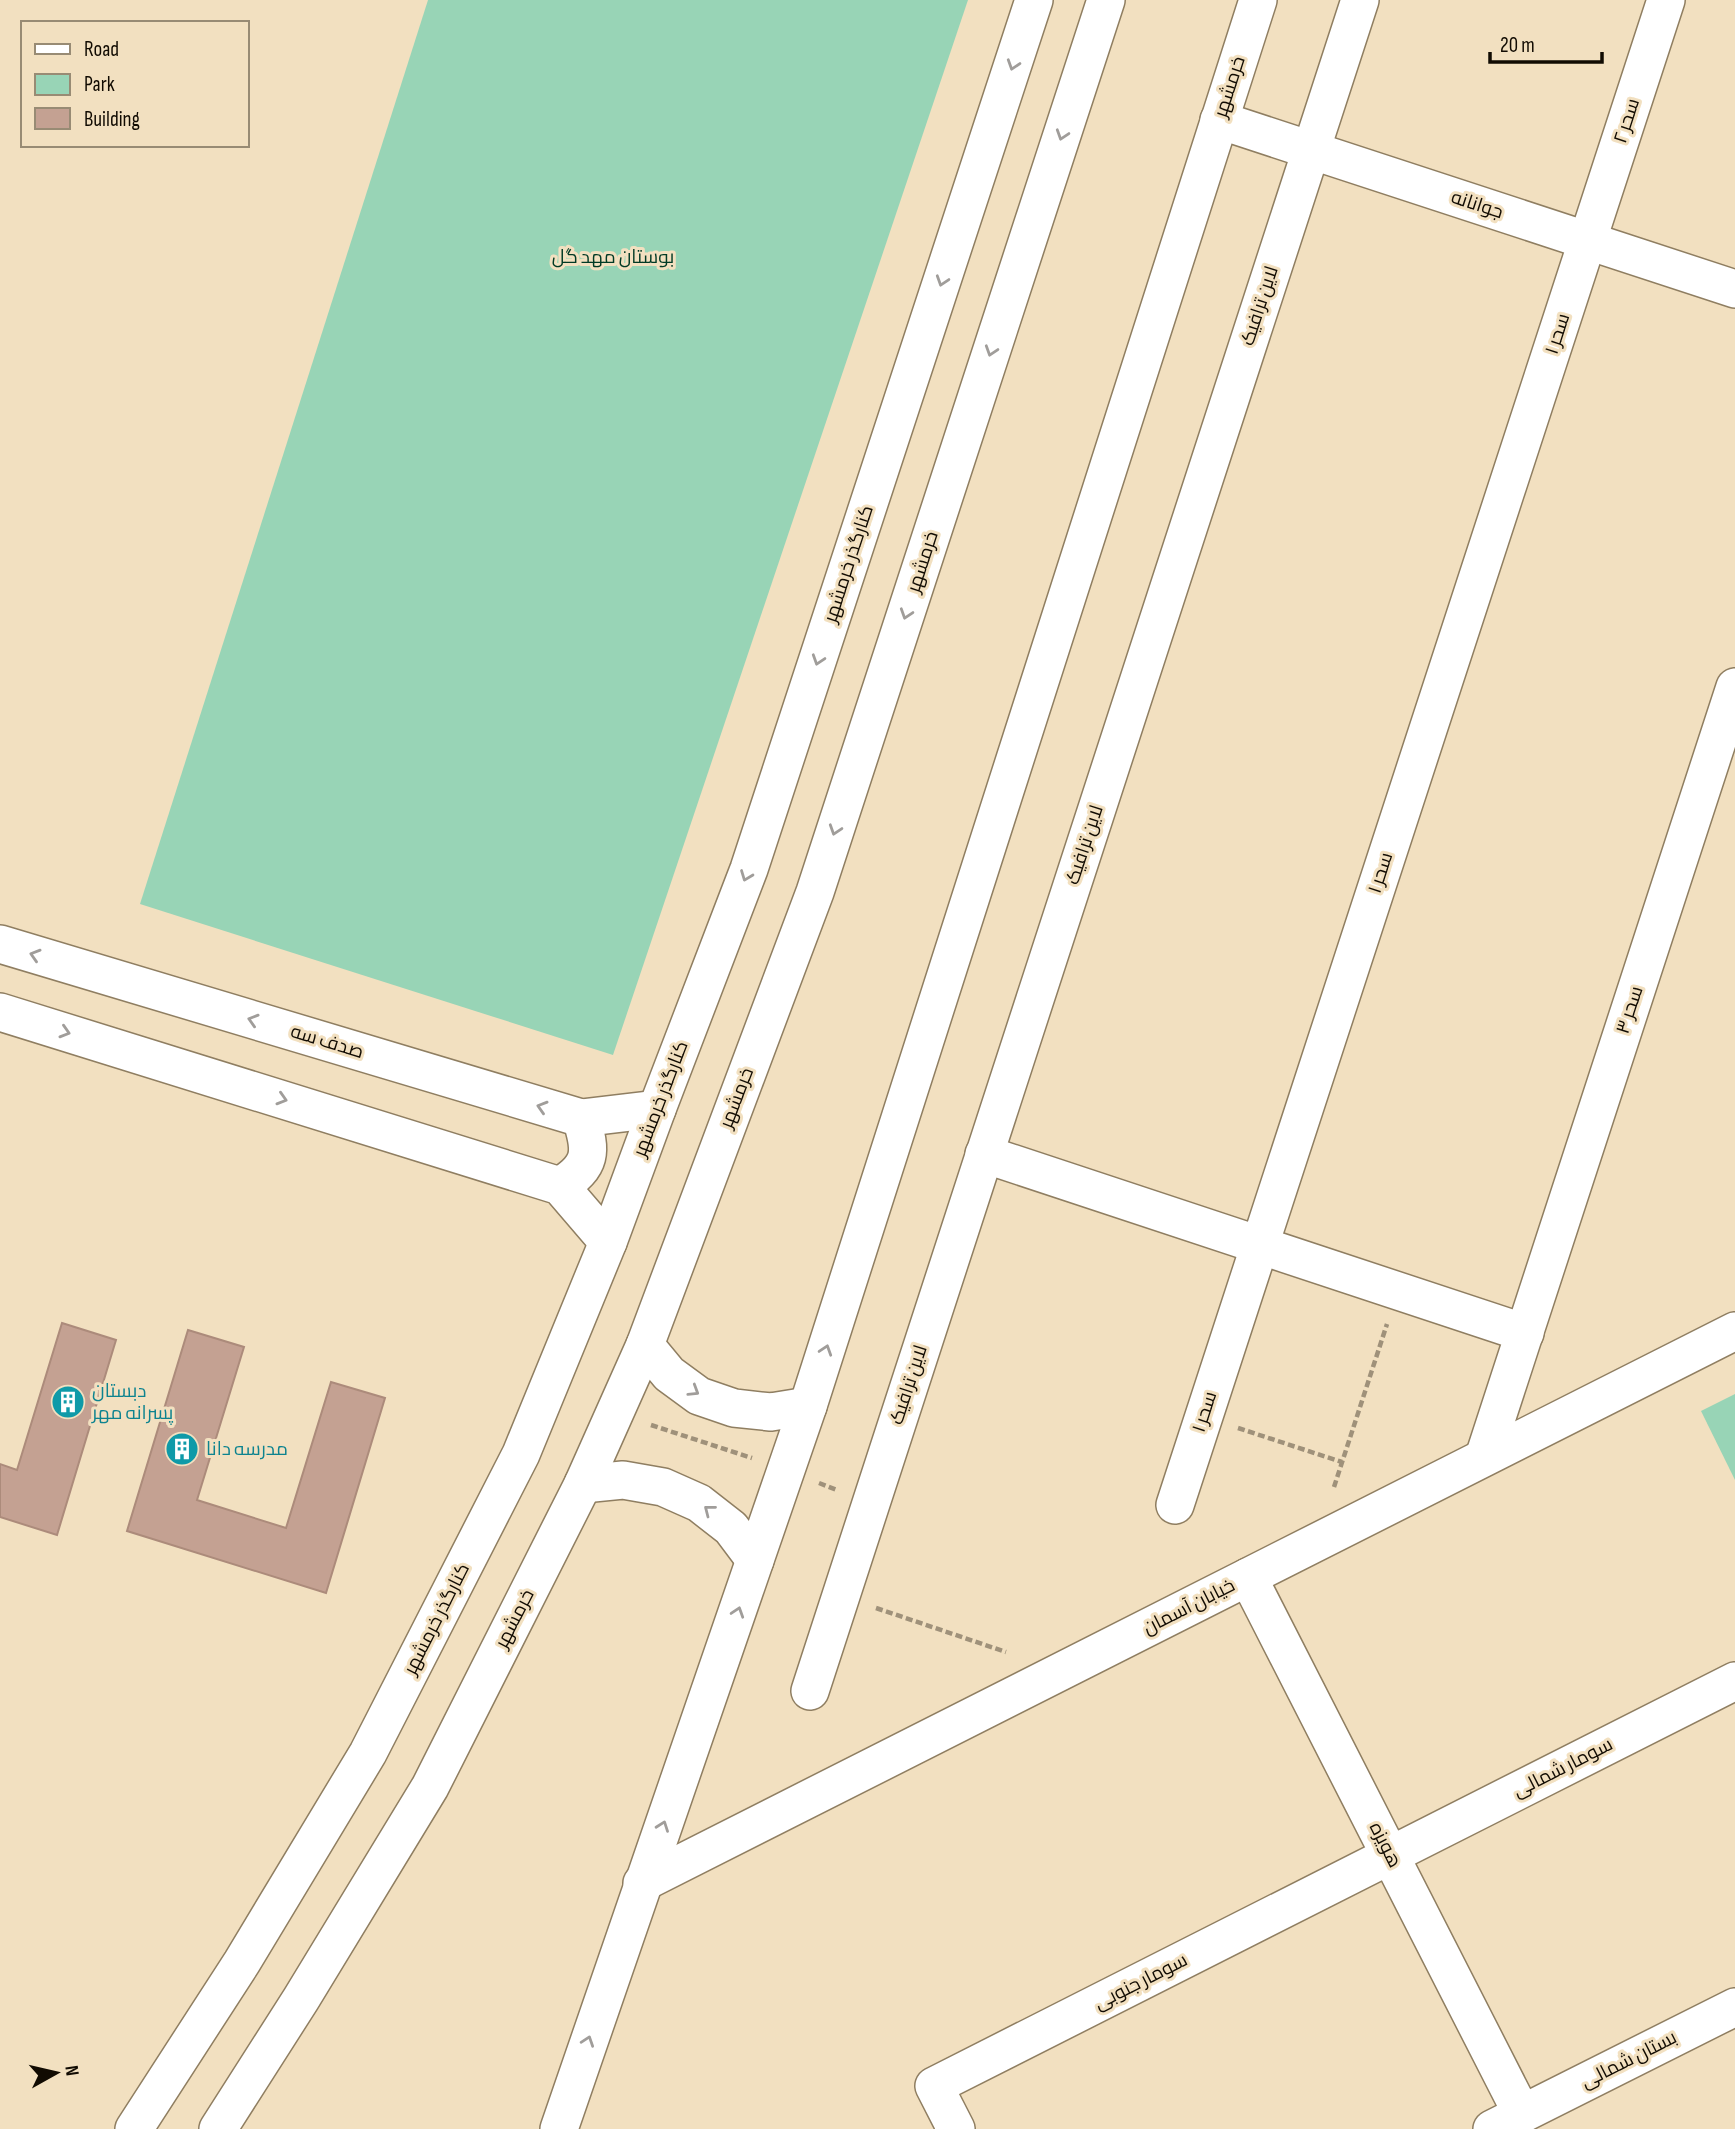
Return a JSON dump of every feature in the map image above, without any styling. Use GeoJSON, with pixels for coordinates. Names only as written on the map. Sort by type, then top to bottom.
{"type":"FeatureCollection","features":[{"type":"Feature","properties":{"kind":"street","name":"کنارگذر خرمشهر"},"geometry":{"type":"LineString","coordinates":[[134,2129],[242,1962],[368,1753],[521,1454],[608,1242],[750,869],[1034,0]]}},
{"type":"Feature","properties":{"kind":"street","name":"خرمشهر"},"geometry":{"type":"LineString","coordinates":[[218,2129],[430,1787],[583,1484],[645,1345],[815,892],[1106,0]]}},
{"type":"Feature","properties":{"kind":"street","name":"خرمشهر"},"geometry":{"type":"LineString","coordinates":[[566,2118],[642,1883],[707,1704],[808,1406],[1258,0]]}},
{"type":"Feature","properties":{"kind":"street","name":"لاین ترافیک"},"geometry":{"type":"LineString","coordinates":[[810,1691],[1360,0]]}},
{"type":"Feature","properties":{"kind":"street","name":"سحر ۲"},"geometry":{"type":"LineString","coordinates":[[1588,241],[1667,0]]}},
{"type":"Feature","properties":{"kind":"street","name":"جوانانه"},"geometry":{"type":"LineString","coordinates":[[1219,120],[1735,289]]}},
{"type":"Feature","properties":{"kind":"street","name":"سحر ۱"},"geometry":{"type":"LineString","coordinates":[[1175,1505],[1588,241]]}},
{"type":"Feature","properties":{"kind":"street","name":"سحر ۳"},"geometry":{"type":"LineString","coordinates":[[1484,1457],[1735,688]]}},
{"type":"Feature","properties":{"kind":"street","name":"صدف سه"},"geometry":{"type":"LineString","coordinates":[[0,944],[581,1118],[657,1109]]}},
{"type":"Feature","properties":{"kind":"street"},"geometry":{"type":"LineString","coordinates":[[0,1012],[560,1186],[608,1242]]}},
{"type":"Feature","properties":{"kind":"street"},"geometry":{"type":"LineString","coordinates":[[560,1186],[575,1177],[587,1161],[589,1143],[581,1118]]}},
{"type":"Feature","properties":{"kind":"street"},"geometry":{"type":"LineString","coordinates":[[984,1154],[1525,1333]]}},
{"type":"Feature","properties":{"kind":"street","name":"خیابان آسمان"},"geometry":{"type":"LineString","coordinates":[[642,1883],[1735,1331]]}},
{"type":"Feature","properties":{"kind":"street"},"geometry":{"type":"LineString","coordinates":[[645,1345],[669,1374],[699,1396],[746,1410],[771,1412],[808,1406]]}},
{"type":"Feature","properties":{"kind":"street"},"geometry":{"type":"LineString","coordinates":[[583,1484],[623,1480],[663,1487],[699,1503],[731,1528],[755,1560]]}},
{"type":"Feature","properties":{"kind":"street","name":"هویزه"},"geometry":{"type":"LineString","coordinates":[[1248,1577],[1391,1856],[1507,2121]]}},
{"type":"Feature","properties":{"kind":"street","name":"سومار شمالی"},"geometry":{"type":"LineString","coordinates":[[1391,1856],[1735,1681]]}},
{"type":"Feature","properties":{"kind":"street","name":"سومار جنوبی"},"geometry":{"type":"LineString","coordinates":[[956,2129],[934,2087],[1391,1856]]}},
{"type":"Feature","properties":{"kind":"street","name":"بستان شمالی"},"geometry":{"type":"LineString","coordinates":[[1507,2121],[1735,2007]]}},
{"type":"Feature","properties":{"kind":"path"},"geometry":{"type":"LineString","coordinates":[[1334,1487],[1389,1318]]}},
{"type":"Feature","properties":{"kind":"path"},"geometry":{"type":"LineString","coordinates":[[615,1413],[786,1469],[870,1504]]}},
{"type":"Feature","properties":{"kind":"path"},"geometry":{"type":"LineString","coordinates":[[1228,1424],[1342,1462]]}},
{"type":"Feature","properties":{"kind":"path"},"geometry":{"type":"LineString","coordinates":[[875,1608],[1006,1652]]}},
{"type":"Feature","properties":{"kind":"green space","name":"بوستان مهد گل"},"geometry":{"type":"Polygon","coordinates":[[[428,0],[968,0],[613,1055],[140,904],[428,0]]]}},
{"type":"Feature","properties":{"kind":"green space"},"geometry":{"type":"Polygon","coordinates":[[[1735,1394],[1735,1480],[1701,1411],[1735,1394]]]}},
{"type":"Feature","properties":{"kind":"building","name":"دبستان پسرانه مهر"},"geometry":{"type":"Polygon","coordinates":[[[62,1323],[116,1340],[57,1535],[0,1517],[0,1464],[17,1470],[62,1323]]]}},
{"type":"Feature","properties":{"kind":"building","name":"مدرسه دانا"},"geometry":{"type":"Polygon","coordinates":[[[188,1330],[244,1347],[197,1500],[286,1528],[331,1382],[385,1398],[326,1593],[127,1531],[188,1330]]]}},
{"type":"Feature","properties":{"kind":"place","name":"دبستان پسرانه مهر"},"geometry":{"type":"Point","coordinates":[68,1402]}},
{"type":"Feature","properties":{"kind":"place","name":"مدرسه دانا"},"geometry":{"type":"Point","coordinates":[182,1449]}}]}
